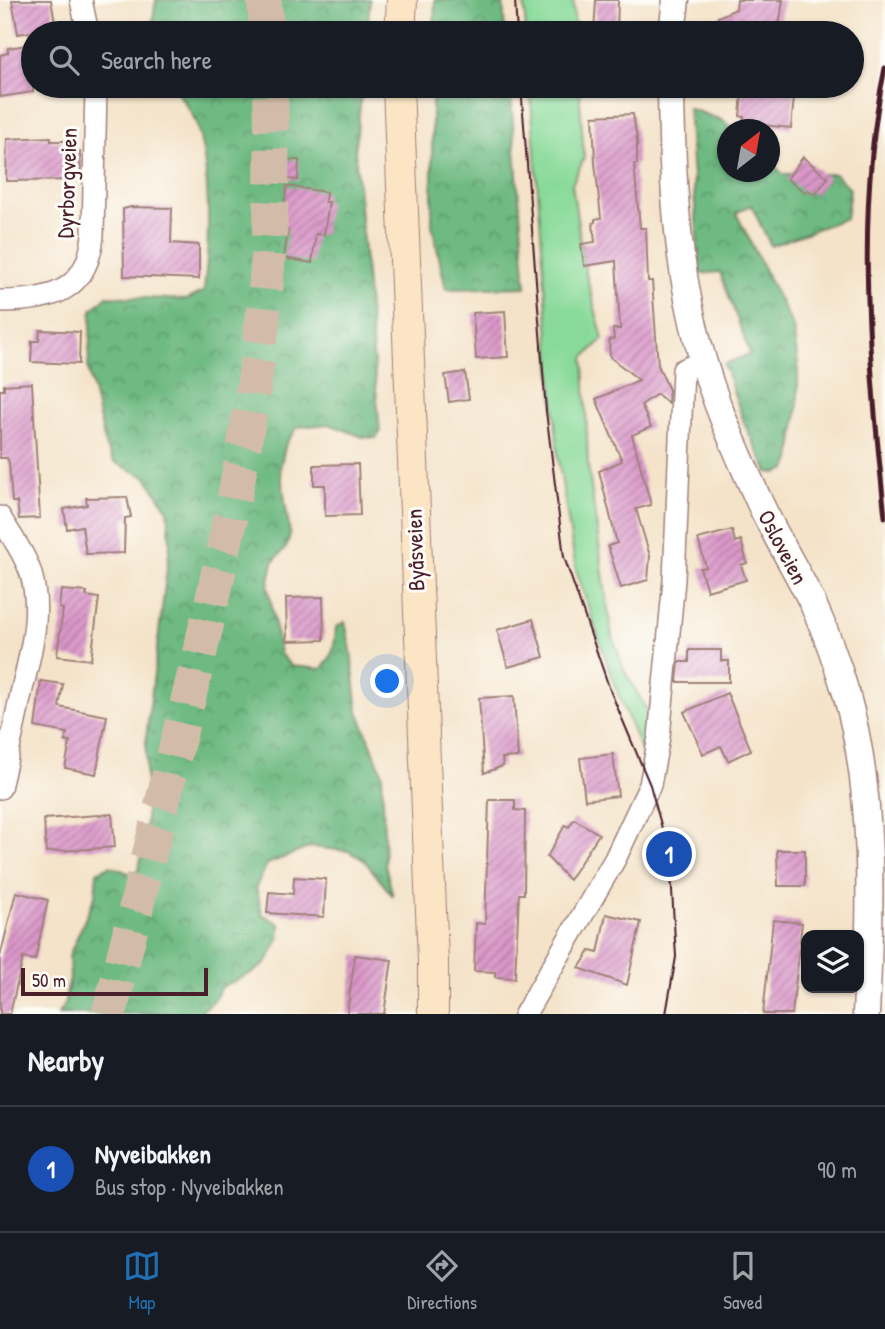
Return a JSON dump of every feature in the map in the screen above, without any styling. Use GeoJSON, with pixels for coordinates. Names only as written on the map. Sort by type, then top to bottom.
{"type":"FeatureCollection","features":[{"type":"Feature","properties":{"kind":"main road"},"geometry":{"type":"LineString","coordinates":[[401,21],[402,0]]}},
{"type":"Feature","properties":{"kind":"main road","name":"Byåsveien"},"geometry":{"type":"LineString","coordinates":[[398,98],[433,1014]]}},
{"type":"Feature","properties":{"kind":"street"},"geometry":{"type":"LineString","coordinates":[[81,0],[85,21]]}},
{"type":"Feature","properties":{"kind":"street"},"geometry":{"type":"LineString","coordinates":[[673,21],[676,0]]}},
{"type":"Feature","properties":{"kind":"street","name":"Dyrborgveien"},"geometry":{"type":"LineString","coordinates":[[0,301],[20,301],[58,294],[67,289],[81,273],[90,256],[93,235],[96,98]]}},
{"type":"Feature","properties":{"kind":"street","name":"Osloveien"},"geometry":{"type":"LineString","coordinates":[[671,98],[672,174],[682,274],[703,360],[719,407],[759,501],[813,604],[832,652],[846,695],[859,756],[869,882],[866,1014]]}},
{"type":"Feature","properties":{"kind":"street"},"geometry":{"type":"LineString","coordinates":[[525,1014],[615,859],[650,785],[659,737],[674,580],[683,370],[703,360]]}},
{"type":"Feature","properties":{"kind":"street"},"geometry":{"type":"LineString","coordinates":[[0,517],[31,572],[36,612],[33,643],[0,788]]}},
{"type":"Feature","properties":{"kind":"green space"},"geometry":{"type":"Polygon","coordinates":[[[156,0],[370,0],[368,21],[153,19],[156,0]]]}},
{"type":"Feature","properties":{"kind":"green space"},"geometry":{"type":"Polygon","coordinates":[[[435,0],[503,0],[504,21],[434,21],[435,0]]]}},
{"type":"Feature","properties":{"kind":"green space"},"geometry":{"type":"Polygon","coordinates":[[[524,0],[573,0],[574,21],[525,21],[524,0]]]}},
{"type":"Feature","properties":{"kind":"green space"},"geometry":{"type":"Polygon","coordinates":[[[182,98],[361,98],[355,151],[380,433],[376,438],[363,437],[329,424],[298,427],[286,443],[280,468],[290,534],[287,546],[273,562],[268,586],[280,654],[291,666],[321,669],[333,650],[336,627],[345,622],[358,711],[382,772],[385,865],[393,896],[364,860],[348,851],[311,847],[267,864],[256,887],[262,914],[280,924],[279,939],[267,962],[254,972],[221,987],[215,999],[200,1013],[58,1014],[64,1005],[70,978],[69,956],[95,896],[97,872],[110,866],[131,874],[139,870],[146,821],[146,738],[170,544],[168,510],[146,477],[114,462],[106,448],[88,368],[92,310],[107,296],[187,300],[204,291],[208,229],[207,184],[201,141],[189,108],[182,98]]]}},
{"type":"Feature","properties":{"kind":"green space"},"geometry":{"type":"Polygon","coordinates":[[[432,98],[511,98],[526,287],[446,289],[432,225],[432,98]]]}},
{"type":"Feature","properties":{"kind":"green space"},"geometry":{"type":"Polygon","coordinates":[[[531,98],[580,98],[584,158],[572,184],[584,266],[603,339],[584,358],[588,465],[611,631],[624,670],[648,712],[651,733],[649,770],[613,681],[576,570],[558,457],[531,98]]]}},
{"type":"Feature","properties":{"kind":"green space"},"geometry":{"type":"Polygon","coordinates":[[[688,108],[718,119],[717,182],[780,182],[780,171],[783,174],[835,174],[850,189],[846,218],[771,246],[751,205],[736,213],[793,327],[798,365],[798,404],[791,460],[787,469],[777,473],[768,472],[745,425],[724,364],[750,354],[720,272],[700,274],[688,108]]]}},
{"type":"Feature","properties":{"kind":"building"},"geometry":{"type":"Polygon","coordinates":[[[12,0],[51,0],[55,21],[21,21],[21,34],[18,34],[12,0]]]}},
{"type":"Feature","properties":{"kind":"building"},"geometry":{"type":"Polygon","coordinates":[[[596,0],[618,0],[617,21],[595,21],[596,0]]]}},
{"type":"Feature","properties":{"kind":"building"},"geometry":{"type":"Polygon","coordinates":[[[737,0],[783,0],[780,21],[722,21],[718,17],[736,9],[737,0]]]}},
{"type":"Feature","properties":{"kind":"building"},"geometry":{"type":"Polygon","coordinates":[[[21,46],[21,94],[0,97],[0,55],[8,53],[8,48],[21,46]]]}},
{"type":"Feature","properties":{"kind":"building"},"geometry":{"type":"Polygon","coordinates":[[[742,98],[794,98],[791,128],[780,127],[780,119],[740,116],[742,98]]]}},
{"type":"Feature","properties":{"kind":"building"},"geometry":{"type":"Polygon","coordinates":[[[633,114],[637,140],[637,164],[634,164],[640,228],[646,228],[648,281],[652,281],[658,365],[669,390],[668,403],[657,394],[641,405],[651,427],[632,435],[651,505],[636,509],[650,556],[648,580],[621,588],[608,546],[617,543],[599,471],[622,461],[596,399],[639,380],[610,357],[609,340],[614,339],[613,329],[620,329],[616,261],[584,266],[581,244],[595,242],[593,223],[595,219],[601,218],[593,116],[633,114]]]}},
{"type":"Feature","properties":{"kind":"building"},"geometry":{"type":"Polygon","coordinates":[[[51,137],[51,141],[73,141],[74,152],[80,152],[81,180],[6,181],[7,139],[51,137]]]}},
{"type":"Feature","properties":{"kind":"building"},"geometry":{"type":"Polygon","coordinates":[[[803,157],[828,178],[815,195],[808,190],[806,193],[787,179],[803,157]]]}},
{"type":"Feature","properties":{"kind":"building"},"geometry":{"type":"Polygon","coordinates":[[[280,160],[299,160],[298,180],[278,178],[280,160]]]}},
{"type":"Feature","properties":{"kind":"building"},"geometry":{"type":"Polygon","coordinates":[[[287,186],[326,192],[325,202],[329,202],[324,235],[316,234],[312,263],[284,258],[288,230],[281,229],[287,186]]]}},
{"type":"Feature","properties":{"kind":"building"},"geometry":{"type":"Polygon","coordinates":[[[172,208],[171,243],[199,245],[199,279],[124,276],[123,209],[172,208]]]}},
{"type":"Feature","properties":{"kind":"building"},"geometry":{"type":"Polygon","coordinates":[[[505,311],[508,357],[476,359],[473,313],[505,311]]]}},
{"type":"Feature","properties":{"kind":"building"},"geometry":{"type":"Polygon","coordinates":[[[40,330],[80,332],[79,364],[31,362],[32,341],[39,341],[40,330]]]}},
{"type":"Feature","properties":{"kind":"building"},"geometry":{"type":"Polygon","coordinates":[[[465,372],[469,399],[449,402],[445,375],[465,372]]]}},
{"type":"Feature","properties":{"kind":"building"},"geometry":{"type":"Polygon","coordinates":[[[32,383],[40,518],[19,519],[17,502],[12,502],[9,463],[7,458],[0,458],[0,390],[4,390],[4,385],[32,383]]]}},
{"type":"Feature","properties":{"kind":"building"},"geometry":{"type":"Polygon","coordinates":[[[358,464],[360,515],[325,516],[325,485],[314,485],[314,465],[358,464]]]}},
{"type":"Feature","properties":{"kind":"building"},"geometry":{"type":"Polygon","coordinates":[[[127,497],[131,517],[125,518],[124,553],[86,554],[82,526],[67,529],[64,509],[87,505],[86,498],[127,497]]]}},
{"type":"Feature","properties":{"kind":"building"},"geometry":{"type":"Polygon","coordinates":[[[732,530],[735,542],[741,540],[747,563],[741,565],[746,580],[707,591],[700,568],[706,567],[698,539],[732,530]]]}},
{"type":"Feature","properties":{"kind":"building"},"geometry":{"type":"Polygon","coordinates":[[[61,590],[87,592],[86,596],[99,598],[91,660],[57,656],[63,609],[59,608],[61,590]]]}},
{"type":"Feature","properties":{"kind":"building"},"geometry":{"type":"Polygon","coordinates":[[[323,597],[324,640],[287,641],[286,598],[323,597]]]}},
{"type":"Feature","properties":{"kind":"building"},"geometry":{"type":"Polygon","coordinates":[[[533,619],[544,657],[508,667],[497,630],[533,619]]]}},
{"type":"Feature","properties":{"kind":"building"},"geometry":{"type":"Polygon","coordinates":[[[689,650],[721,650],[721,661],[729,661],[729,682],[677,682],[679,662],[689,662],[689,650]]]}},
{"type":"Feature","properties":{"kind":"building"},"geometry":{"type":"Polygon","coordinates":[[[41,681],[63,684],[59,707],[107,716],[96,774],[65,768],[70,742],[65,741],[67,733],[35,727],[41,681]]]}},
{"type":"Feature","properties":{"kind":"building"},"geometry":{"type":"Polygon","coordinates":[[[727,693],[751,750],[728,761],[721,746],[703,754],[684,712],[727,693]]]}},
{"type":"Feature","properties":{"kind":"building"},"geometry":{"type":"Polygon","coordinates":[[[514,696],[518,757],[502,758],[503,766],[484,773],[479,698],[514,696]]]}},
{"type":"Feature","properties":{"kind":"building"},"geometry":{"type":"Polygon","coordinates":[[[613,754],[618,796],[585,800],[580,758],[613,754]]]}},
{"type":"Feature","properties":{"kind":"building"},"geometry":{"type":"Polygon","coordinates":[[[489,800],[515,800],[515,810],[525,811],[524,894],[519,894],[515,978],[495,977],[495,972],[474,971],[476,923],[485,924],[489,800]]]}},
{"type":"Feature","properties":{"kind":"building"},"geometry":{"type":"Polygon","coordinates":[[[112,814],[115,847],[46,852],[44,819],[112,814]]]}},
{"type":"Feature","properties":{"kind":"building"},"geometry":{"type":"Polygon","coordinates":[[[574,819],[599,834],[569,880],[547,857],[565,825],[569,827],[574,819]]]}},
{"type":"Feature","properties":{"kind":"building"},"geometry":{"type":"Polygon","coordinates":[[[777,850],[805,850],[805,886],[778,886],[777,850]]]}},
{"type":"Feature","properties":{"kind":"building"},"geometry":{"type":"Polygon","coordinates":[[[294,877],[326,879],[324,917],[267,913],[269,892],[293,894],[294,877]]]}},
{"type":"Feature","properties":{"kind":"building"},"geometry":{"type":"Polygon","coordinates":[[[16,892],[48,900],[35,960],[23,958],[10,1014],[0,1014],[0,957],[16,892]]]}},
{"type":"Feature","properties":{"kind":"building"},"geometry":{"type":"Polygon","coordinates":[[[606,914],[641,922],[627,985],[579,968],[590,951],[598,953],[606,914]]]}},
{"type":"Feature","properties":{"kind":"building"},"geometry":{"type":"Polygon","coordinates":[[[773,920],[802,923],[792,1014],[763,1014],[773,920]]]}},
{"type":"Feature","properties":{"kind":"building"},"geometry":{"type":"Polygon","coordinates":[[[355,955],[392,960],[384,1014],[347,1014],[355,955]]]}},
{"type":"Feature","properties":{"kind":"tunnel"},"geometry":{"type":"LineString","coordinates":[[264,0],[266,21]]}},
{"type":"Feature","properties":{"kind":"tunnel"},"geometry":{"type":"LineString","coordinates":[[109,1014],[204,635],[238,480],[262,323],[269,245],[272,166],[270,98]]}},
{"type":"Feature","properties":{"kind":"tram line"},"geometry":{"type":"LineString","coordinates":[[515,0],[516,21]]}},
{"type":"Feature","properties":{"kind":"tram line"},"geometry":{"type":"LineString","coordinates":[[522,98],[546,411],[564,557],[610,690],[650,785],[670,857],[676,957],[666,1014]]}},
{"type":"Feature","properties":{"kind":"railway"},"geometry":{"type":"LineString","coordinates":[[885,68],[875,123],[867,235],[870,349],[885,517]]}},
{"type":"Feature","properties":{"kind":"place","name":"Nyveibakken"},"geometry":{"type":"Point","coordinates":[669,854]}}]}
